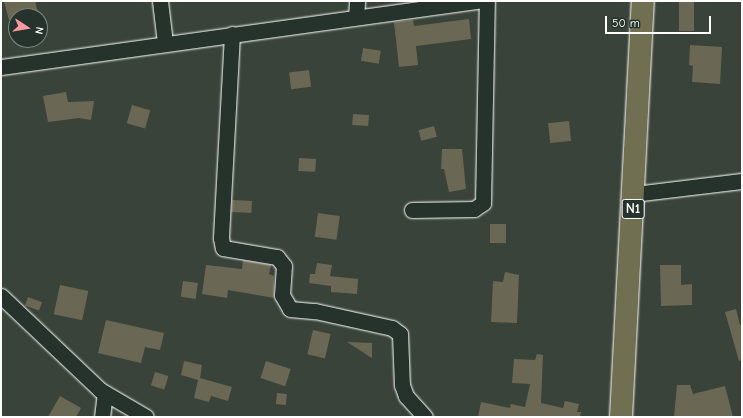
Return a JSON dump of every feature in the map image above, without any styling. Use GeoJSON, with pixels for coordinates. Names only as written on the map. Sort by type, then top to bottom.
{"type":"FeatureCollection","features":[{"type":"Feature","properties":{"kind":"highway","name":"N1"},"geometry":{"type":"LineString","coordinates":[[621,417],[634,194],[643,1]]}},
{"type":"Feature","properties":{"kind":"street"},"geometry":{"type":"LineString","coordinates":[[160,1],[164,43]]}},
{"type":"Feature","properties":{"kind":"street"},"geometry":{"type":"LineString","coordinates":[[356,17],[357,1]]}},
{"type":"Feature","properties":{"kind":"street"},"geometry":{"type":"LineString","coordinates":[[1,67],[164,43],[479,1]]}},
{"type":"Feature","properties":{"kind":"street"},"geometry":{"type":"LineString","coordinates":[[412,210],[474,209],[483,203],[487,1]]}},
{"type":"Feature","properties":{"kind":"street"},"geometry":{"type":"LineString","coordinates":[[232,34],[221,238],[223,248],[277,257],[284,266],[282,295],[290,308],[315,311],[392,328],[400,334],[402,384],[406,396],[425,417]]}},
{"type":"Feature","properties":{"kind":"street"},"geometry":{"type":"LineString","coordinates":[[634,194],[742,181]]}},
{"type":"Feature","properties":{"kind":"street"},"geometry":{"type":"LineString","coordinates":[[1,296],[105,394],[146,417]]}},
{"type":"Feature","properties":{"kind":"street"},"geometry":{"type":"LineString","coordinates":[[102,417],[105,394]]}},
{"type":"Feature","properties":{"kind":"building"},"geometry":{"type":"Polygon","coordinates":[[[4,1],[35,1],[37,8],[8,8],[8,16],[4,1]]]}},
{"type":"Feature","properties":{"kind":"building"},"geometry":{"type":"Polygon","coordinates":[[[679,1],[694,1],[694,31],[679,31],[679,1]]]}},
{"type":"Feature","properties":{"kind":"building"},"geometry":{"type":"Polygon","coordinates":[[[469,19],[471,39],[416,46],[418,65],[399,67],[394,22],[413,20],[414,26],[469,19]]]}},
{"type":"Feature","properties":{"kind":"building"},"geometry":{"type":"Polygon","coordinates":[[[690,45],[722,47],[720,84],[692,82],[693,66],[689,65],[690,45]]]}},
{"type":"Feature","properties":{"kind":"building"},"geometry":{"type":"Polygon","coordinates":[[[363,48],[381,51],[379,64],[361,61],[363,48]]]}},
{"type":"Feature","properties":{"kind":"building"},"geometry":{"type":"Polygon","coordinates":[[[309,70],[311,87],[291,89],[289,72],[309,70]]]}},
{"type":"Feature","properties":{"kind":"building"},"geometry":{"type":"Polygon","coordinates":[[[66,92],[68,102],[94,101],[91,120],[79,118],[48,122],[43,96],[66,92]]]}},
{"type":"Feature","properties":{"kind":"building"},"geometry":{"type":"Polygon","coordinates":[[[132,105],[150,110],[145,129],[127,123],[132,105]]]}},
{"type":"Feature","properties":{"kind":"building"},"geometry":{"type":"Polygon","coordinates":[[[353,114],[369,115],[368,126],[352,125],[353,114]]]}},
{"type":"Feature","properties":{"kind":"building"},"geometry":{"type":"Polygon","coordinates":[[[569,121],[571,141],[550,143],[548,123],[569,121]]]}},
{"type":"Feature","properties":{"kind":"building"},"geometry":{"type":"Polygon","coordinates":[[[434,126],[437,137],[421,141],[419,130],[434,126]]]}},
{"type":"Feature","properties":{"kind":"building"},"geometry":{"type":"Polygon","coordinates":[[[442,149],[462,149],[466,189],[449,192],[444,169],[441,169],[442,149]]]}},
{"type":"Feature","properties":{"kind":"building"},"geometry":{"type":"Polygon","coordinates":[[[299,158],[316,159],[315,172],[298,171],[299,158]]]}},
{"type":"Feature","properties":{"kind":"building"},"geometry":{"type":"Polygon","coordinates":[[[232,200],[252,201],[251,213],[231,212],[232,200]]]}},
{"type":"Feature","properties":{"kind":"building"},"geometry":{"type":"Polygon","coordinates":[[[318,213],[340,216],[336,240],[315,237],[318,213]]]}},
{"type":"Feature","properties":{"kind":"building"},"geometry":{"type":"Polygon","coordinates":[[[490,224],[506,224],[506,243],[490,243],[490,224]]]}},
{"type":"Feature","properties":{"kind":"building"},"geometry":{"type":"Polygon","coordinates":[[[243,260],[271,265],[269,274],[274,276],[274,298],[228,290],[227,298],[202,294],[206,265],[242,269],[243,260]]]}},
{"type":"Feature","properties":{"kind":"building"},"geometry":{"type":"Polygon","coordinates":[[[317,263],[332,265],[330,276],[358,279],[357,294],[331,292],[331,286],[309,283],[310,274],[315,274],[317,263]]]}},
{"type":"Feature","properties":{"kind":"building"},"geometry":{"type":"Polygon","coordinates":[[[660,265],[681,265],[681,285],[692,284],[692,305],[661,306],[660,265]]]}},
{"type":"Feature","properties":{"kind":"building"},"geometry":{"type":"Polygon","coordinates":[[[505,272],[519,275],[517,323],[491,322],[493,281],[503,282],[505,272]]]}},
{"type":"Feature","properties":{"kind":"building"},"geometry":{"type":"Polygon","coordinates":[[[183,281],[198,283],[196,299],[181,297],[183,281]]]}},
{"type":"Feature","properties":{"kind":"building"},"geometry":{"type":"Polygon","coordinates":[[[60,285],[88,291],[82,320],[54,314],[60,285]]]}},
{"type":"Feature","properties":{"kind":"building"},"geometry":{"type":"Polygon","coordinates":[[[28,297],[42,302],[39,311],[25,305],[28,297]]]}},
{"type":"Feature","properties":{"kind":"building"},"geometry":{"type":"Polygon","coordinates":[[[736,309],[740,325],[742,324],[742,360],[739,361],[725,312],[736,309]]]}},
{"type":"Feature","properties":{"kind":"building"},"geometry":{"type":"Polygon","coordinates":[[[106,320],[164,333],[160,350],[145,347],[141,363],[98,353],[106,320]]]}},
{"type":"Feature","properties":{"kind":"building"},"geometry":{"type":"Polygon","coordinates":[[[313,330],[331,334],[325,358],[307,354],[313,330]]]}},
{"type":"Feature","properties":{"kind":"building"},"geometry":{"type":"Polygon","coordinates":[[[347,342],[372,343],[372,358],[347,342]]]}},
{"type":"Feature","properties":{"kind":"building"},"geometry":{"type":"Polygon","coordinates":[[[537,354],[543,355],[541,403],[563,408],[565,401],[579,404],[577,412],[581,412],[580,417],[478,417],[481,402],[510,408],[511,404],[525,407],[530,384],[512,383],[514,359],[535,360],[537,354]]]}},
{"type":"Feature","properties":{"kind":"building"},"geometry":{"type":"Polygon","coordinates":[[[184,361],[202,365],[200,378],[232,387],[228,401],[211,396],[209,402],[194,398],[198,380],[181,375],[184,361]]]}},
{"type":"Feature","properties":{"kind":"building"},"geometry":{"type":"Polygon","coordinates":[[[266,361],[291,369],[285,386],[260,378],[266,361]]]}},
{"type":"Feature","properties":{"kind":"building"},"geometry":{"type":"Polygon","coordinates":[[[155,372],[168,376],[164,389],[151,385],[155,372]]]}},
{"type":"Feature","properties":{"kind":"building"},"geometry":{"type":"Polygon","coordinates":[[[677,385],[690,385],[693,394],[725,386],[733,417],[674,417],[677,385]]]}},
{"type":"Feature","properties":{"kind":"building"},"geometry":{"type":"Polygon","coordinates":[[[277,393],[287,394],[286,405],[276,404],[277,393]]]}},
{"type":"Feature","properties":{"kind":"building"},"geometry":{"type":"Polygon","coordinates":[[[60,396],[81,408],[76,417],[48,417],[60,396]]]}}]}
